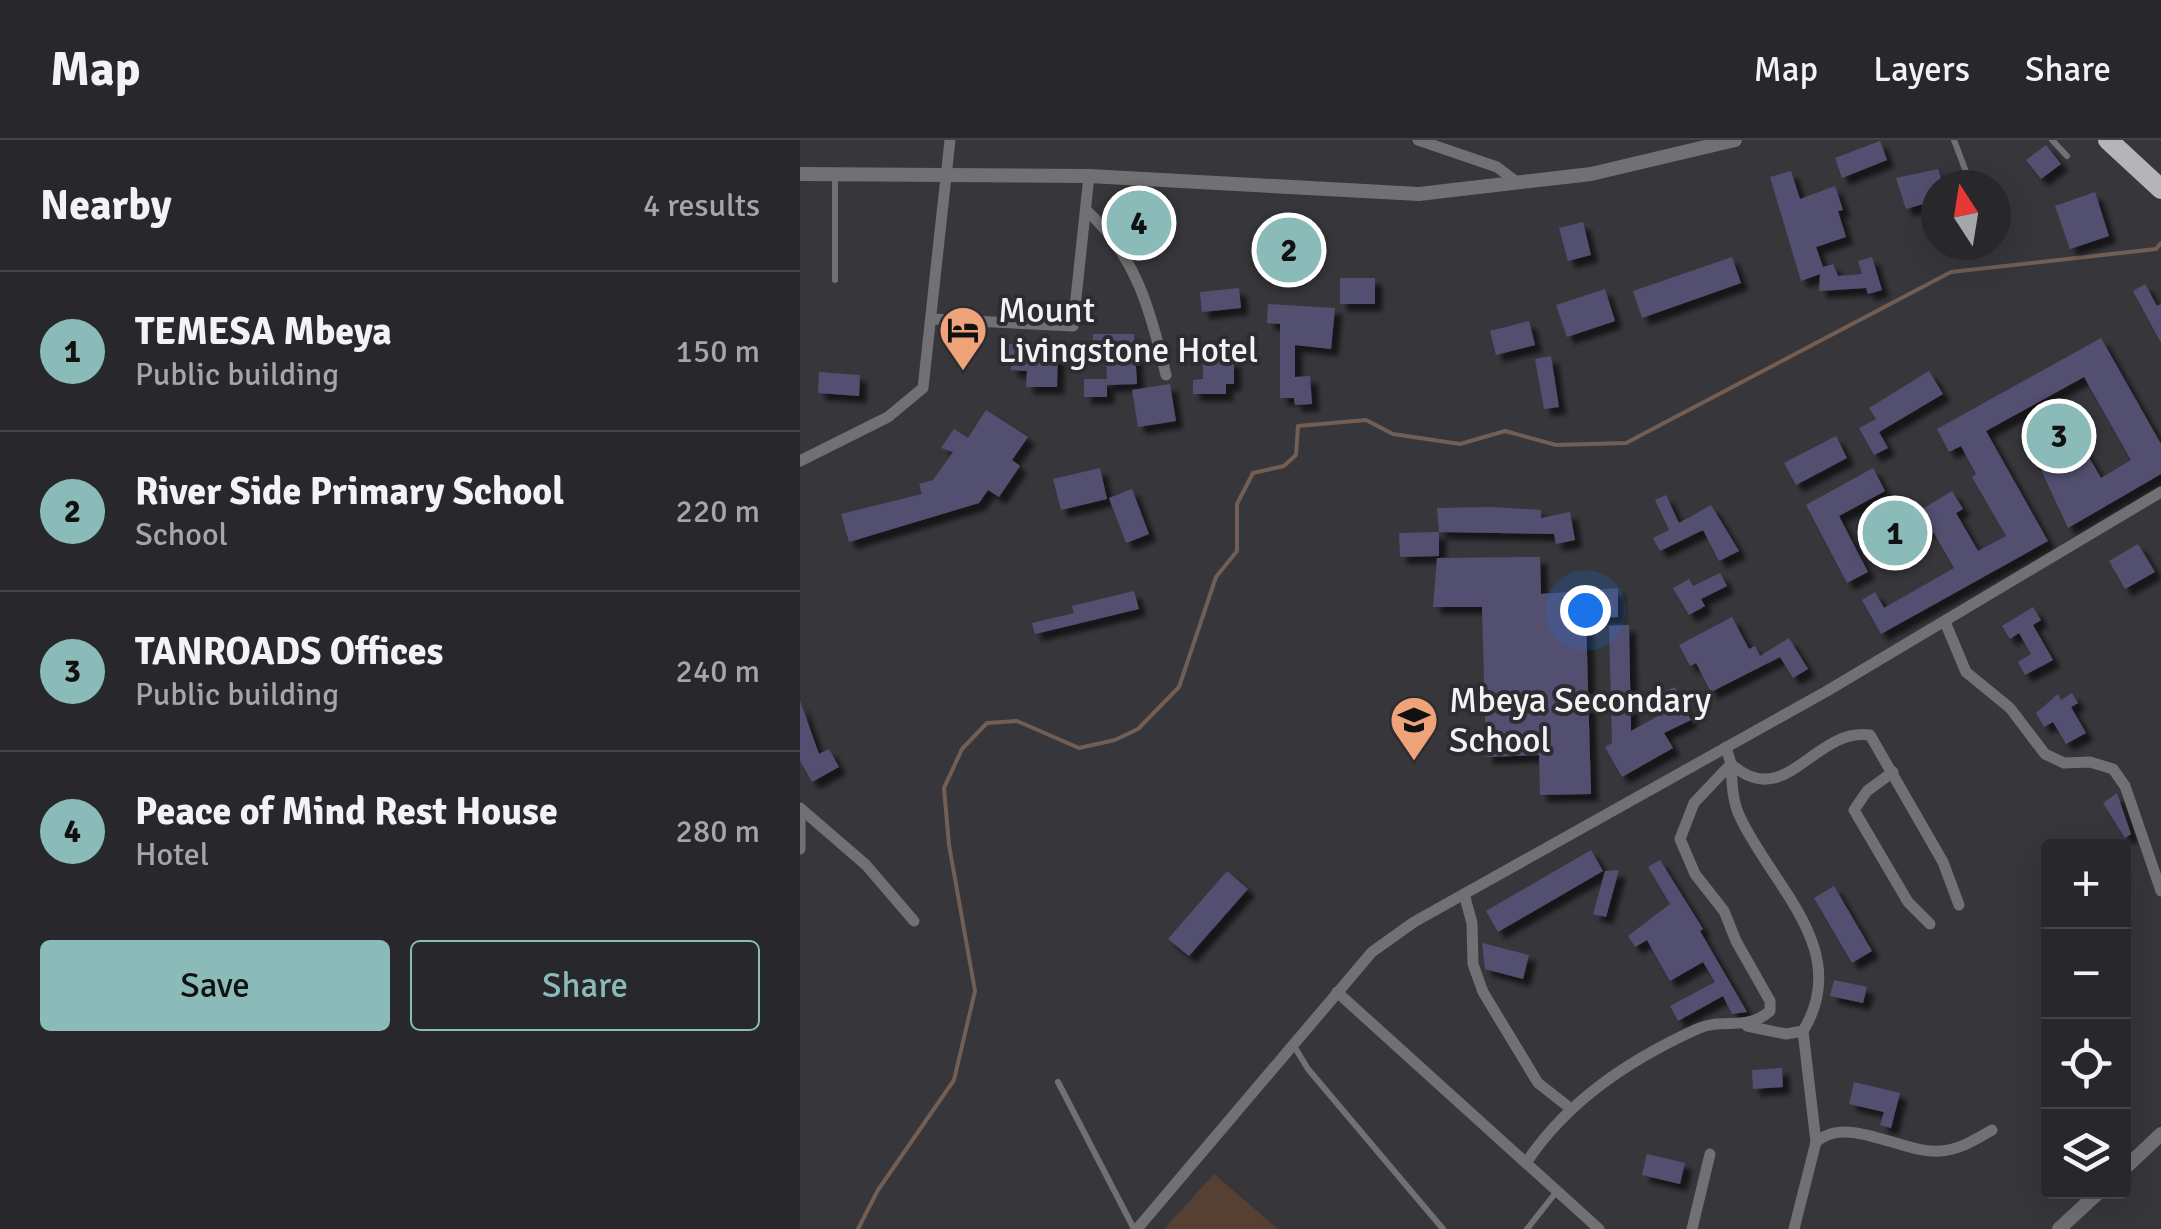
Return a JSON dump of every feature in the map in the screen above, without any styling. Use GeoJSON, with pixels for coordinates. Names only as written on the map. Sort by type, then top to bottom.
{"type":"FeatureCollection","features":[{"type":"Feature","properties":{"kind":"highway"},"geometry":{"type":"LineString","coordinates":[[2108,140],[2161,189]]}},
{"type":"Feature","properties":{"kind":"street"},"geometry":{"type":"LineString","coordinates":[[800,461],[878,423],[916,397],[928,374],[950,140]]}},
{"type":"Feature","properties":{"kind":"street"},"geometry":{"type":"LineString","coordinates":[[1418,140],[1488,163],[1518,183]]}},
{"type":"Feature","properties":{"kind":"street"},"geometry":{"type":"LineString","coordinates":[[800,174],[1089,176],[1419,194],[1591,174],[1735,140]]}},
{"type":"Feature","properties":{"kind":"street"},"geometry":{"type":"LineString","coordinates":[[933,319],[1073,326],[1089,176]]}},
{"type":"Feature","properties":{"kind":"street"},"geometry":{"type":"LineString","coordinates":[[1086,210],[1133,266],[1166,375]]}},
{"type":"Feature","properties":{"kind":"street"},"geometry":{"type":"LineString","coordinates":[[1136,1229],[1372,952],[1464,894],[1945,622],[2161,492]]}},
{"type":"Feature","properties":{"kind":"street"},"geometry":{"type":"LineString","coordinates":[[1945,622],[1966,672],[2010,708],[2045,754],[2064,764],[2090,762],[2113,769],[2125,786],[2161,891]]}},
{"type":"Feature","properties":{"kind":"street"},"geometry":{"type":"LineString","coordinates":[[1730,764],[1750,779],[1765,781],[1842,739],[1866,734],[1894,772],[1942,862],[1959,905]]}},
{"type":"Feature","properties":{"kind":"street"},"geometry":{"type":"LineString","coordinates":[[1726,747],[1739,816],[1814,938],[1817,994],[1813,1015],[1803,1031],[1816,1142],[1794,1229]]}},
{"type":"Feature","properties":{"kind":"street"},"geometry":{"type":"LineString","coordinates":[[1730,764],[1694,803],[1680,840],[1694,874],[1724,911],[1748,967],[1770,1001],[1767,1014],[1747,1026]]}},
{"type":"Feature","properties":{"kind":"street"},"geometry":{"type":"LineString","coordinates":[[1894,772],[1867,791],[1854,810],[1908,902],[1930,924]]}},
{"type":"Feature","properties":{"kind":"street"},"geometry":{"type":"LineString","coordinates":[[800,808],[866,865],[914,922]]}},
{"type":"Feature","properties":{"kind":"street"},"geometry":{"type":"LineString","coordinates":[[800,816],[800,849]]}},
{"type":"Feature","properties":{"kind":"street"},"geometry":{"type":"LineString","coordinates":[[1464,894],[1472,923],[1473,964],[1483,992],[1538,1083],[1570,1108]]}},
{"type":"Feature","properties":{"kind":"street"},"geometry":{"type":"LineString","coordinates":[[1336,992],[1599,1229]]}},
{"type":"Feature","properties":{"kind":"street"},"geometry":{"type":"LineString","coordinates":[[1526,1163],[1570,1108],[1600,1083],[1698,1028],[1747,1026],[1786,1034],[1803,1031]]}},
{"type":"Feature","properties":{"kind":"street"},"geometry":{"type":"LineString","coordinates":[[1816,1142],[1832,1132],[1843,1132],[1940,1152],[1972,1142],[1992,1130]]}},
{"type":"Feature","properties":{"kind":"street"},"geometry":{"type":"LineString","coordinates":[[2131,1162],[2161,1134]]}},
{"type":"Feature","properties":{"kind":"street"},"geometry":{"type":"LineString","coordinates":[[1692,1229],[1710,1154]]}},
{"type":"Feature","properties":{"kind":"street"},"geometry":{"type":"LineString","coordinates":[[2059,1229],[2091,1199]]}},
{"type":"Feature","properties":{"kind":"lane"},"geometry":{"type":"LineString","coordinates":[[1954,140],[1965,170]]}},
{"type":"Feature","properties":{"kind":"lane"},"geometry":{"type":"LineString","coordinates":[[2052,140],[2067,156]]}},
{"type":"Feature","properties":{"kind":"lane"},"geometry":{"type":"LineString","coordinates":[[835,175],[835,280]]}},
{"type":"Feature","properties":{"kind":"lane"},"geometry":{"type":"LineString","coordinates":[[1293,1045],[1325,1090],[1443,1229]]}},
{"type":"Feature","properties":{"kind":"lane"},"geometry":{"type":"LineString","coordinates":[[1058,1082],[1136,1229]]}},
{"type":"Feature","properties":{"kind":"lane"},"geometry":{"type":"LineString","coordinates":[[1527,1229],[1557,1191]]}},
{"type":"Feature","properties":{"kind":"shaded area"},"geometry":{"type":"Polygon","coordinates":[[[1214,1174],[1278,1229],[1164,1229],[1214,1174]]]}},
{"type":"Feature","properties":{"kind":"building"},"geometry":{"type":"Polygon","coordinates":[[[1880,141],[1887,160],[1842,178],[1835,158],[1880,141]]]}},
{"type":"Feature","properties":{"kind":"building"},"geometry":{"type":"Polygon","coordinates":[[[2046,145],[2061,164],[2041,179],[2026,160],[2046,145]]]}},
{"type":"Feature","properties":{"kind":"building"},"geometry":{"type":"Polygon","coordinates":[[[1791,171],[1800,199],[1835,186],[1843,210],[1838,211],[1846,237],[1816,247],[1823,267],[1833,264],[1838,276],[1862,274],[1858,261],[1872,257],[1882,290],[1868,294],[1866,288],[1819,291],[1820,274],[1801,281],[1770,177],[1791,171]]]}},
{"type":"Feature","properties":{"kind":"building"},"geometry":{"type":"Polygon","coordinates":[[[1921,173],[1921,205],[1906,209],[1896,178],[1921,173]]]}},
{"type":"Feature","properties":{"kind":"building"},"geometry":{"type":"Polygon","coordinates":[[[2095,192],[2109,236],[2070,249],[2055,206],[2095,192]]]}},
{"type":"Feature","properties":{"kind":"building"},"geometry":{"type":"Polygon","coordinates":[[[1583,222],[1591,255],[1568,261],[1559,228],[1583,222]]]}},
{"type":"Feature","properties":{"kind":"building"},"geometry":{"type":"Polygon","coordinates":[[[1732,257],[1741,283],[1642,318],[1633,291],[1732,257]]]}},
{"type":"Feature","properties":{"kind":"building"},"geometry":{"type":"Polygon","coordinates":[[[1340,278],[1375,278],[1375,304],[1340,304],[1340,278]]]}},
{"type":"Feature","properties":{"kind":"building"},"geometry":{"type":"Polygon","coordinates":[[[2145,284],[2157,306],[2161,304],[2161,343],[2133,291],[2145,284]]]}},
{"type":"Feature","properties":{"kind":"building"},"geometry":{"type":"Polygon","coordinates":[[[1239,288],[1241,308],[1202,312],[1200,292],[1239,288]]]}},
{"type":"Feature","properties":{"kind":"building"},"geometry":{"type":"Polygon","coordinates":[[[1605,289],[1615,321],[1567,337],[1556,305],[1605,289]]]}},
{"type":"Feature","properties":{"kind":"building"},"geometry":{"type":"Polygon","coordinates":[[[1268,304],[1335,308],[1331,349],[1295,345],[1295,377],[1310,376],[1312,404],[1295,405],[1294,398],[1280,398],[1280,324],[1267,323],[1268,304]]]}},
{"type":"Feature","properties":{"kind":"building"},"geometry":{"type":"Polygon","coordinates":[[[1529,321],[1535,345],[1496,355],[1490,331],[1529,321]]]}},
{"type":"Feature","properties":{"kind":"building"},"geometry":{"type":"Polygon","coordinates":[[[1093,334],[1134,334],[1137,384],[1107,385],[1107,397],[1084,397],[1084,379],[1107,379],[1106,346],[1093,346],[1093,334]]]}},
{"type":"Feature","properties":{"kind":"building"},"geometry":{"type":"Polygon","coordinates":[[[2101,338],[2161,444],[2161,474],[2068,528],[2041,470],[2083,447],[2101,478],[2131,460],[2084,377],[1986,431],[2048,541],[1881,634],[1862,600],[1875,592],[1884,608],[1954,568],[1931,528],[1919,534],[1909,517],[1952,491],[1963,509],[1956,513],[1978,551],[2006,536],[1972,477],[1976,474],[1961,446],[1949,452],[1937,429],[2101,338]]]}},
{"type":"Feature","properties":{"kind":"building"},"geometry":{"type":"Polygon","coordinates":[[[1004,344],[1058,345],[1057,387],[1026,387],[1027,371],[1011,370],[1011,358],[1004,358],[1004,344]]]}},
{"type":"Feature","properties":{"kind":"building"},"geometry":{"type":"Polygon","coordinates":[[[1551,356],[1559,407],[1544,409],[1535,359],[1551,356]]]}},
{"type":"Feature","properties":{"kind":"building"},"geometry":{"type":"Polygon","coordinates":[[[1203,360],[1234,360],[1234,384],[1226,384],[1226,394],[1193,394],[1193,380],[1203,379],[1203,360]]]}},
{"type":"Feature","properties":{"kind":"building"},"geometry":{"type":"Polygon","coordinates":[[[1929,371],[1943,394],[1879,432],[1888,448],[1874,455],[1859,428],[1876,419],[1869,408],[1929,371]]]}},
{"type":"Feature","properties":{"kind":"building"},"geometry":{"type":"Polygon","coordinates":[[[819,372],[860,375],[859,396],[818,393],[819,372]]]}},
{"type":"Feature","properties":{"kind":"building"},"geometry":{"type":"Polygon","coordinates":[[[1170,384],[1176,421],[1138,427],[1132,390],[1170,384]]]}},
{"type":"Feature","properties":{"kind":"building"},"geometry":{"type":"Polygon","coordinates":[[[986,410],[1028,437],[1012,460],[1020,466],[999,497],[988,490],[979,503],[849,542],[841,514],[922,494],[919,484],[933,480],[953,452],[941,448],[954,429],[968,438],[986,410]]]}},
{"type":"Feature","properties":{"kind":"building"},"geometry":{"type":"Polygon","coordinates":[[[1836,436],[1847,458],[1796,485],[1784,463],[1836,436]]]}},
{"type":"Feature","properties":{"kind":"building"},"geometry":{"type":"Polygon","coordinates":[[[1100,468],[1107,499],[1061,510],[1053,479],[1100,468]]]}},
{"type":"Feature","properties":{"kind":"building"},"geometry":{"type":"Polygon","coordinates":[[[1873,468],[1885,491],[1839,516],[1868,572],[1847,583],[1806,505],[1873,468]]]}},
{"type":"Feature","properties":{"kind":"building"},"geometry":{"type":"Polygon","coordinates":[[[1132,489],[1149,534],[1126,543],[1109,498],[1132,489]]]}},
{"type":"Feature","properties":{"kind":"building"},"geometry":{"type":"Polygon","coordinates":[[[1666,495],[1679,523],[1711,505],[1739,551],[1719,561],[1703,530],[1660,551],[1653,538],[1669,530],[1655,500],[1666,495]]]}},
{"type":"Feature","properties":{"kind":"building"},"geometry":{"type":"Polygon","coordinates":[[[1437,508],[1541,510],[1541,518],[1570,512],[1575,540],[1556,544],[1554,534],[1439,532],[1437,508]]]}},
{"type":"Feature","properties":{"kind":"building"},"geometry":{"type":"Polygon","coordinates":[[[1439,532],[1439,556],[1400,557],[1399,533],[1439,532]]]}},
{"type":"Feature","properties":{"kind":"building"},"geometry":{"type":"Polygon","coordinates":[[[2138,544],[2155,572],[2125,589],[2109,561],[2138,544]]]}},
{"type":"Feature","properties":{"kind":"building"},"geometry":{"type":"Polygon","coordinates":[[[1540,557],[1541,594],[1618,588],[1618,617],[1586,618],[1591,794],[1540,795],[1539,755],[1486,757],[1482,607],[1433,607],[1437,558],[1540,557]]]}},
{"type":"Feature","properties":{"kind":"building"},"geometry":{"type":"Polygon","coordinates":[[[1720,573],[1727,586],[1701,599],[1705,606],[1689,615],[1673,588],[1689,579],[1693,586],[1720,573]]]}},
{"type":"Feature","properties":{"kind":"building"},"geometry":{"type":"Polygon","coordinates":[[[1134,591],[1139,609],[1035,634],[1032,623],[1074,613],[1072,606],[1134,591]]]}},
{"type":"Feature","properties":{"kind":"building"},"geometry":{"type":"Polygon","coordinates":[[[2033,607],[2041,620],[2033,625],[2053,660],[2025,675],[2018,662],[2031,654],[2019,633],[2010,639],[2002,626],[2033,607]]]}},
{"type":"Feature","properties":{"kind":"building"},"geometry":{"type":"Polygon","coordinates":[[[1732,617],[1749,649],[1755,646],[1760,656],[1789,638],[1808,669],[1793,678],[1780,657],[1711,692],[1696,663],[1690,666],[1679,645],[1732,617]]]}},
{"type":"Feature","properties":{"kind":"building"},"geometry":{"type":"Polygon","coordinates":[[[1629,625],[1631,731],[1667,711],[1659,694],[1675,687],[1691,720],[1664,733],[1673,748],[1622,777],[1605,747],[1612,743],[1609,626],[1629,625]]]}},
{"type":"Feature","properties":{"kind":"building"},"geometry":{"type":"Polygon","coordinates":[[[2072,693],[2078,703],[2071,707],[2086,733],[2066,744],[2053,722],[2044,727],[2036,713],[2058,694],[2061,700],[2072,693]]]}},
{"type":"Feature","properties":{"kind":"building"},"geometry":{"type":"Polygon","coordinates":[[[800,701],[819,754],[829,749],[839,767],[812,782],[800,761],[800,701]]]}},
{"type":"Feature","properties":{"kind":"building"},"geometry":{"type":"Polygon","coordinates":[[[2117,793],[2131,834],[2125,838],[2103,803],[2117,793]]]}},
{"type":"Feature","properties":{"kind":"building"},"geometry":{"type":"Polygon","coordinates":[[[1591,850],[1603,871],[1498,932],[1486,911],[1591,850]]]}},
{"type":"Feature","properties":{"kind":"building"},"geometry":{"type":"Polygon","coordinates":[[[1660,860],[1703,929],[1700,931],[1747,1012],[1732,1014],[1723,996],[1678,1021],[1670,1006],[1715,982],[1703,962],[1670,981],[1647,940],[1635,947],[1628,936],[1670,904],[1648,867],[1660,860]]]}},
{"type":"Feature","properties":{"kind":"building"},"geometry":{"type":"Polygon","coordinates":[[[1619,870],[1606,917],[1593,914],[1605,871],[1619,870]]]}},
{"type":"Feature","properties":{"kind":"building"},"geometry":{"type":"Polygon","coordinates":[[[1227,871],[1248,889],[1189,956],[1168,939],[1227,871]]]}},
{"type":"Feature","properties":{"kind":"building"},"geometry":{"type":"Polygon","coordinates":[[[1834,886],[1872,951],[1852,963],[1814,898],[1834,886]]]}},
{"type":"Feature","properties":{"kind":"building"},"geometry":{"type":"Polygon","coordinates":[[[1482,943],[1529,955],[1523,979],[1485,969],[1482,943]]]}},
{"type":"Feature","properties":{"kind":"building"},"geometry":{"type":"Polygon","coordinates":[[[1834,980],[1867,987],[1863,1003],[1830,996],[1834,980]]]}},
{"type":"Feature","properties":{"kind":"building"},"geometry":{"type":"Polygon","coordinates":[[[1782,1068],[1783,1087],[1753,1089],[1752,1070],[1782,1068]]]}},
{"type":"Feature","properties":{"kind":"building"},"geometry":{"type":"Polygon","coordinates":[[[1854,1082],[1900,1093],[1891,1128],[1880,1125],[1884,1112],[1849,1104],[1854,1082]]]}},
{"type":"Feature","properties":{"kind":"building"},"geometry":{"type":"Polygon","coordinates":[[[1647,1154],[1685,1163],[1680,1184],[1642,1175],[1647,1154]]]}},
{"type":"Feature","properties":{"kind":"waterway"},"geometry":{"type":"LineString","coordinates":[[858,1229],[878,1190],[954,1080],[975,991],[949,845],[944,788],[962,749],[987,723],[1017,721],[1079,748],[1115,740],[1138,729],[1179,687],[1216,577],[1237,551],[1237,504],[1253,473],[1284,466],[1296,455],[1298,426],[1366,420],[1393,434],[1460,444],[1505,431],[1556,445],[1626,443],[1951,272],[2156,249],[2161,243]]}},
{"type":"Feature","properties":{"kind":"place","name":"Peace of Mind Rest House"},"geometry":{"type":"Point","coordinates":[1139,223]}},
{"type":"Feature","properties":{"kind":"place","name":"River Side Primary School"},"geometry":{"type":"Point","coordinates":[1289,250]}},
{"type":"Feature","properties":{"kind":"place","name":"Mount Livingstone Hotel"},"geometry":{"type":"Point","coordinates":[963,372]}},
{"type":"Feature","properties":{"kind":"place","name":"TANROADS Offices"},"geometry":{"type":"Point","coordinates":[2059,436]}},
{"type":"Feature","properties":{"kind":"place","name":"TEMESA Mbeya"},"geometry":{"type":"Point","coordinates":[1895,533]}},
{"type":"Feature","properties":{"kind":"place","name":"Mbeya Secondary School"},"geometry":{"type":"Point","coordinates":[1414,762]}}]}
